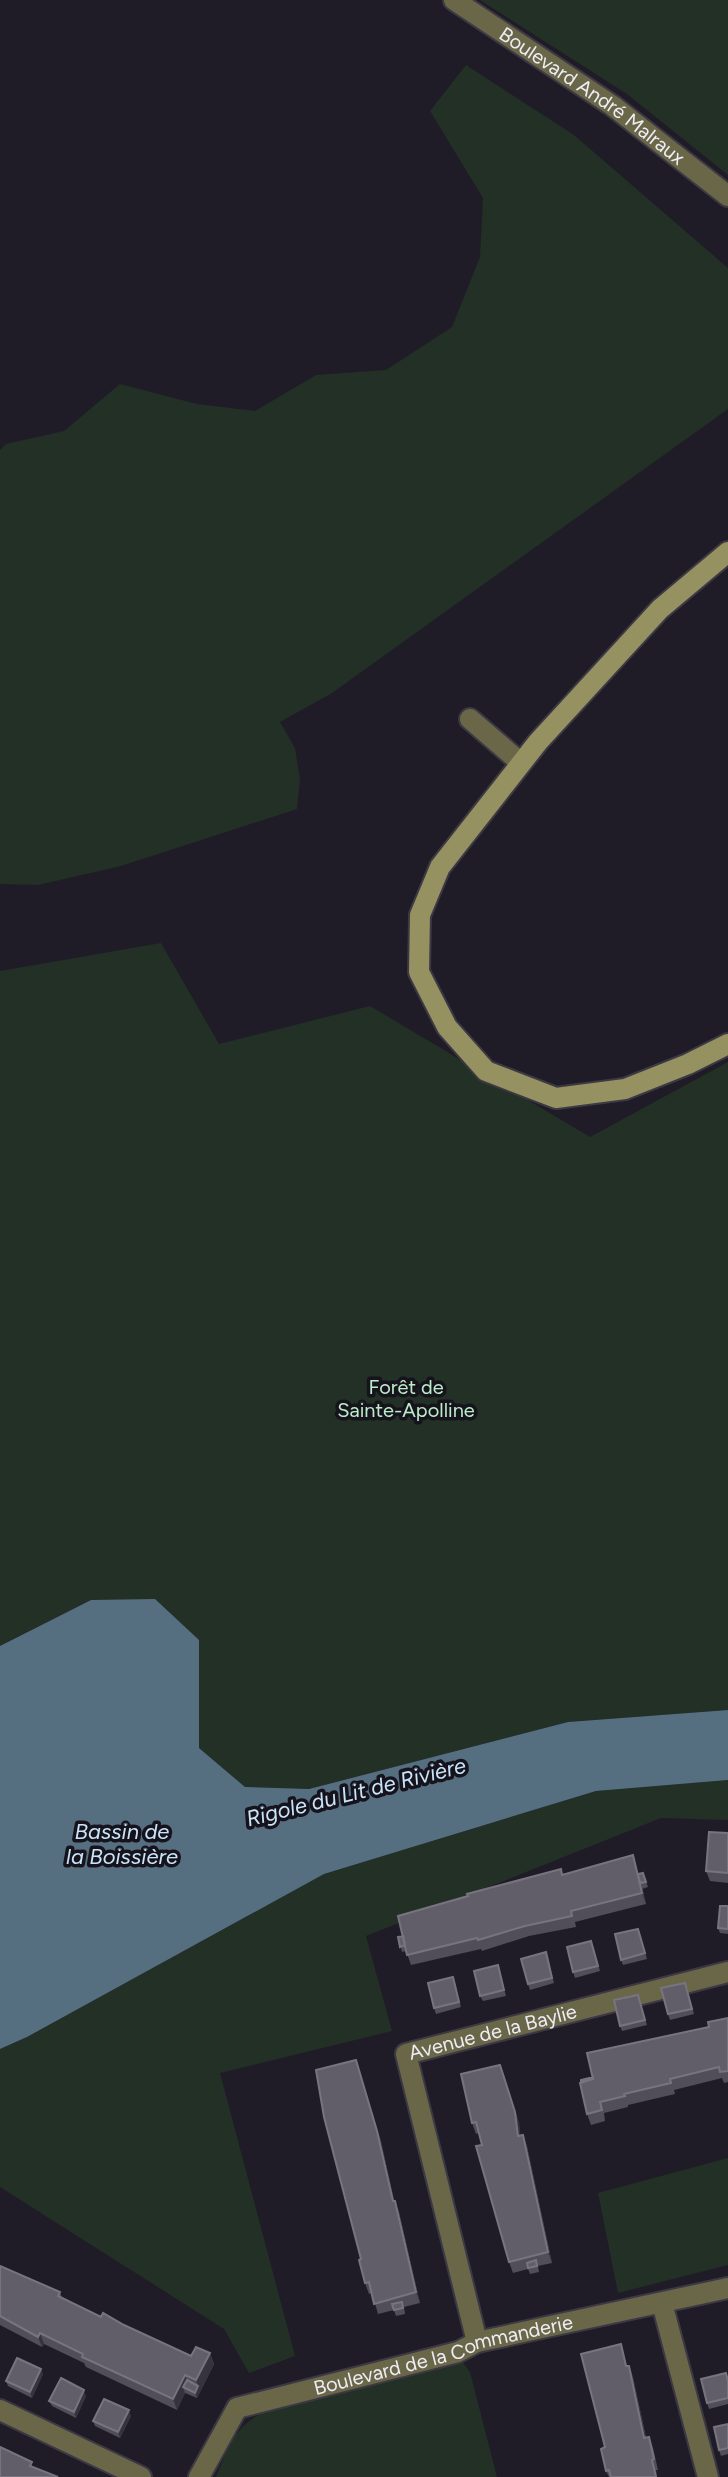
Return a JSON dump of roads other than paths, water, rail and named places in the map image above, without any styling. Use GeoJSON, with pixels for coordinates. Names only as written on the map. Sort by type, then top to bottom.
{"type":"FeatureCollection","features":[{"type":"Feature","properties":{"kind":"main road"},"geometry":{"type":"LineString","coordinates":[[728,552],[660,609],[521,763],[440,867],[420,915],[419,972],[447,1027],[486,1071],[556,1098],[625,1089],[728,1044]]}},
{"type":"Feature","properties":{"kind":"street","name":"Boulevard André Malraux"},"geometry":{"type":"LineString","coordinates":[[454,0],[613,106],[728,196]]}},
{"type":"Feature","properties":{"kind":"street"},"geometry":{"type":"LineString","coordinates":[[470,719],[521,763]]}},
{"type":"Feature","properties":{"kind":"street","name":"Avenue de la Baylie"},"geometry":{"type":"LineString","coordinates":[[477,2342],[406,2054],[728,1972]]}},
{"type":"Feature","properties":{"kind":"street","name":"Boulevard de la Commanderie"},"geometry":{"type":"LineString","coordinates":[[199,2477],[237,2408],[458,2352],[477,2342],[728,2288]]}},
{"type":"Feature","properties":{"kind":"street"},"geometry":{"type":"LineString","coordinates":[[662,2303],[708,2477]]}},
{"type":"Feature","properties":{"kind":"street"},"geometry":{"type":"LineString","coordinates":[[0,2410],[141,2477]]}},
{"type":"Feature","properties":{"kind":"water","name":"Bassin de la Boissière"},"geometry":{"type":"Polygon","coordinates":[[[155,1599],[199,1640],[199,1748],[245,1787],[309,1789],[568,1722],[728,1710],[728,1780],[596,1791],[324,1874],[0,2049],[0,1646],[91,1600],[155,1599]]]}},
{"type":"Feature","properties":{"kind":"park label","name":"Forêt de Sainte-Apolline"},"geometry":{"type":"Point","coordinates":[406,1398]}},
{"type":"Feature","properties":{"kind":"water label","name":"Rigole du Lit de Rivière"},"geometry":{"type":"Point","coordinates":[356,1792]}}]}
